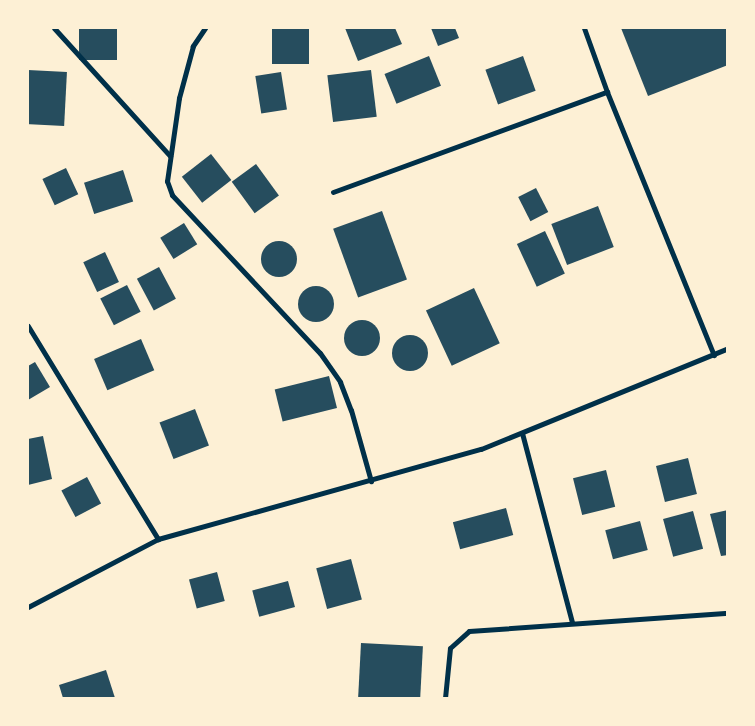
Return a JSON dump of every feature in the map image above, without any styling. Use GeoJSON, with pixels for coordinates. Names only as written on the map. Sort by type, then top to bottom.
{"type":"FeatureCollection","features":[{"type":"Feature","properties":{"kind":"street"},"geometry":{"type":"LineString","coordinates":[[54,28],[170,156]]}},
{"type":"Feature","properties":{"kind":"street"},"geometry":{"type":"LineString","coordinates":[[205,28],[193,46],[185,70],[167,181],[172,194],[320,353],[340,382],[371,481]]}},
{"type":"Feature","properties":{"kind":"street"},"geometry":{"type":"LineString","coordinates":[[584,28],[607,92],[714,355]]}},
{"type":"Feature","properties":{"kind":"street"},"geometry":{"type":"LineString","coordinates":[[333,192],[607,92]]}},
{"type":"Feature","properties":{"kind":"street"},"geometry":{"type":"LineString","coordinates":[[28,326],[158,539]]}},
{"type":"Feature","properties":{"kind":"street"},"geometry":{"type":"LineString","coordinates":[[28,607],[158,539],[481,449],[728,348]]}},
{"type":"Feature","properties":{"kind":"street"},"geometry":{"type":"LineString","coordinates":[[522,433],[572,622]]}},
{"type":"Feature","properties":{"kind":"street"},"geometry":{"type":"LineString","coordinates":[[445,698],[450,648],[470,631],[572,622],[728,613]]}},
{"type":"Feature","properties":{"kind":"building"},"geometry":{"type":"Polygon","coordinates":[[[79,28],[117,28],[117,60],[79,60],[79,28]]]}},
{"type":"Feature","properties":{"kind":"building"},"geometry":{"type":"Polygon","coordinates":[[[272,28],[309,28],[309,64],[272,64],[272,28]]]}},
{"type":"Feature","properties":{"kind":"building"},"geometry":{"type":"Polygon","coordinates":[[[345,28],[395,28],[402,44],[358,61],[345,28]]]}},
{"type":"Feature","properties":{"kind":"building"},"geometry":{"type":"Polygon","coordinates":[[[431,28],[455,28],[459,38],[438,46],[431,28]]]}},
{"type":"Feature","properties":{"kind":"building"},"geometry":{"type":"Polygon","coordinates":[[[621,28],[728,28],[728,65],[648,96],[621,28]]]}},
{"type":"Feature","properties":{"kind":"building"},"geometry":{"type":"Polygon","coordinates":[[[429,56],[441,86],[396,104],[384,74],[429,56]]]}},
{"type":"Feature","properties":{"kind":"building"},"geometry":{"type":"Polygon","coordinates":[[[523,56],[536,91],[498,104],[485,70],[523,56]]]}},
{"type":"Feature","properties":{"kind":"building"},"geometry":{"type":"Polygon","coordinates":[[[28,70],[67,72],[64,126],[28,124],[28,70]]]}},
{"type":"Feature","properties":{"kind":"building"},"geometry":{"type":"Polygon","coordinates":[[[371,70],[377,117],[333,122],[327,75],[371,70]]]}},
{"type":"Feature","properties":{"kind":"building"},"geometry":{"type":"Polygon","coordinates":[[[281,72],[287,110],[261,114],[255,76],[281,72]]]}},
{"type":"Feature","properties":{"kind":"building"},"geometry":{"type":"Polygon","coordinates":[[[211,154],[231,180],[202,203],[182,177],[211,154]]]}},
{"type":"Feature","properties":{"kind":"building"},"geometry":{"type":"Polygon","coordinates":[[[256,164],[279,196],[255,213],[232,182],[256,164]]]}},
{"type":"Feature","properties":{"kind":"building"},"geometry":{"type":"Polygon","coordinates":[[[66,168],[78,194],[55,205],[42,179],[66,168]]]}},
{"type":"Feature","properties":{"kind":"building"},"geometry":{"type":"Polygon","coordinates":[[[123,170],[133,201],[94,214],[84,183],[123,170]]]}},
{"type":"Feature","properties":{"kind":"building"},"geometry":{"type":"Polygon","coordinates":[[[536,188],[548,212],[530,221],[518,197],[536,188]]]}},
{"type":"Feature","properties":{"kind":"building"},"geometry":{"type":"Polygon","coordinates":[[[598,206],[614,247],[567,265],[551,224],[598,206]]]}},
{"type":"Feature","properties":{"kind":"building"},"geometry":{"type":"Polygon","coordinates":[[[382,211],[407,280],[358,297],[333,229],[382,211]]]}},
{"type":"Feature","properties":{"kind":"building"},"geometry":{"type":"Polygon","coordinates":[[[184,223],[197,244],[174,259],[160,238],[184,223]]]}},
{"type":"Feature","properties":{"kind":"building"},"geometry":{"type":"Polygon","coordinates":[[[545,231],[565,274],[537,287],[517,244],[545,231]]]}},
{"type":"Feature","properties":{"kind":"building"},"geometry":{"type":"Polygon","coordinates":[[[279,241],[286,242],[292,246],[296,252],[296,266],[292,272],[286,276],[279,277],[272,276],[266,272],[262,266],[261,259],[262,252],[266,246],[272,242],[279,241]]]}},
{"type":"Feature","properties":{"kind":"building"},"geometry":{"type":"Polygon","coordinates":[[[105,252],[119,282],[97,292],[83,262],[105,252]]]}},
{"type":"Feature","properties":{"kind":"building"},"geometry":{"type":"Polygon","coordinates":[[[159,267],[176,299],[154,311],[137,279],[159,267]]]}},
{"type":"Feature","properties":{"kind":"building"},"geometry":{"type":"Polygon","coordinates":[[[127,285],[141,312],[114,325],[100,299],[127,285]]]}},
{"type":"Feature","properties":{"kind":"building"},"geometry":{"type":"Polygon","coordinates":[[[316,286],[323,287],[329,291],[333,297],[333,311],[329,317],[323,321],[316,322],[309,321],[303,317],[299,311],[298,304],[299,297],[303,291],[309,287],[316,286]]]}},
{"type":"Feature","properties":{"kind":"building"},"geometry":{"type":"Polygon","coordinates":[[[474,288],[500,343],[452,366],[426,310],[474,288]]]}},
{"type":"Feature","properties":{"kind":"building"},"geometry":{"type":"Polygon","coordinates":[[[362,320],[369,321],[375,325],[379,331],[379,345],[375,351],[369,355],[362,356],[355,355],[349,351],[345,345],[344,338],[345,331],[349,325],[355,321],[362,320]]]}},
{"type":"Feature","properties":{"kind":"building"},"geometry":{"type":"Polygon","coordinates":[[[410,335],[417,336],[423,340],[427,346],[427,360],[423,366],[417,370],[410,371],[403,370],[397,366],[393,360],[392,353],[393,346],[397,340],[403,336],[410,335]]]}},
{"type":"Feature","properties":{"kind":"building"},"geometry":{"type":"Polygon","coordinates":[[[141,339],[154,370],[107,390],[94,359],[141,339]]]}},
{"type":"Feature","properties":{"kind":"building"},"geometry":{"type":"Polygon","coordinates":[[[35,362],[50,387],[28,400],[28,366],[35,362]]]}},
{"type":"Feature","properties":{"kind":"building"},"geometry":{"type":"Polygon","coordinates":[[[329,376],[337,408],[283,422],[275,390],[329,376]]]}},
{"type":"Feature","properties":{"kind":"building"},"geometry":{"type":"Polygon","coordinates":[[[195,409],[209,445],[174,459],[160,423],[195,409]]]}},
{"type":"Feature","properties":{"kind":"building"},"geometry":{"type":"Polygon","coordinates":[[[43,436],[52,479],[28,485],[28,439],[43,436]]]}},
{"type":"Feature","properties":{"kind":"building"},"geometry":{"type":"Polygon","coordinates":[[[688,458],[697,494],[665,502],[656,466],[688,458]]]}},
{"type":"Feature","properties":{"kind":"building"},"geometry":{"type":"Polygon","coordinates":[[[606,470],[615,507],[582,515],[573,478],[606,470]]]}},
{"type":"Feature","properties":{"kind":"building"},"geometry":{"type":"Polygon","coordinates":[[[87,477],[101,503],[75,517],[61,491],[87,477]]]}},
{"type":"Feature","properties":{"kind":"building"},"geometry":{"type":"Polygon","coordinates":[[[506,508],[513,535],[460,549],[453,522],[506,508]]]}},
{"type":"Feature","properties":{"kind":"building"},"geometry":{"type":"Polygon","coordinates":[[[728,510],[728,555],[721,556],[710,514],[728,510]]]}},
{"type":"Feature","properties":{"kind":"building"},"geometry":{"type":"Polygon","coordinates":[[[693,511],[703,549],[673,557],[663,519],[693,511]]]}},
{"type":"Feature","properties":{"kind":"building"},"geometry":{"type":"Polygon","coordinates":[[[640,521],[648,550],[613,559],[605,530],[640,521]]]}},
{"type":"Feature","properties":{"kind":"building"},"geometry":{"type":"Polygon","coordinates":[[[351,559],[362,600],[327,609],[316,568],[351,559]]]}},
{"type":"Feature","properties":{"kind":"building"},"geometry":{"type":"Polygon","coordinates":[[[217,572],[225,601],[197,608],[189,580],[217,572]]]}},
{"type":"Feature","properties":{"kind":"building"},"geometry":{"type":"Polygon","coordinates":[[[288,581],[295,607],[259,617],[252,591],[288,581]]]}},
{"type":"Feature","properties":{"kind":"building"},"geometry":{"type":"Polygon","coordinates":[[[361,643],[423,646],[420,698],[358,698],[361,643]]]}},
{"type":"Feature","properties":{"kind":"building"},"geometry":{"type":"Polygon","coordinates":[[[106,670],[115,698],[63,698],[59,685],[106,670]]]}}]}
